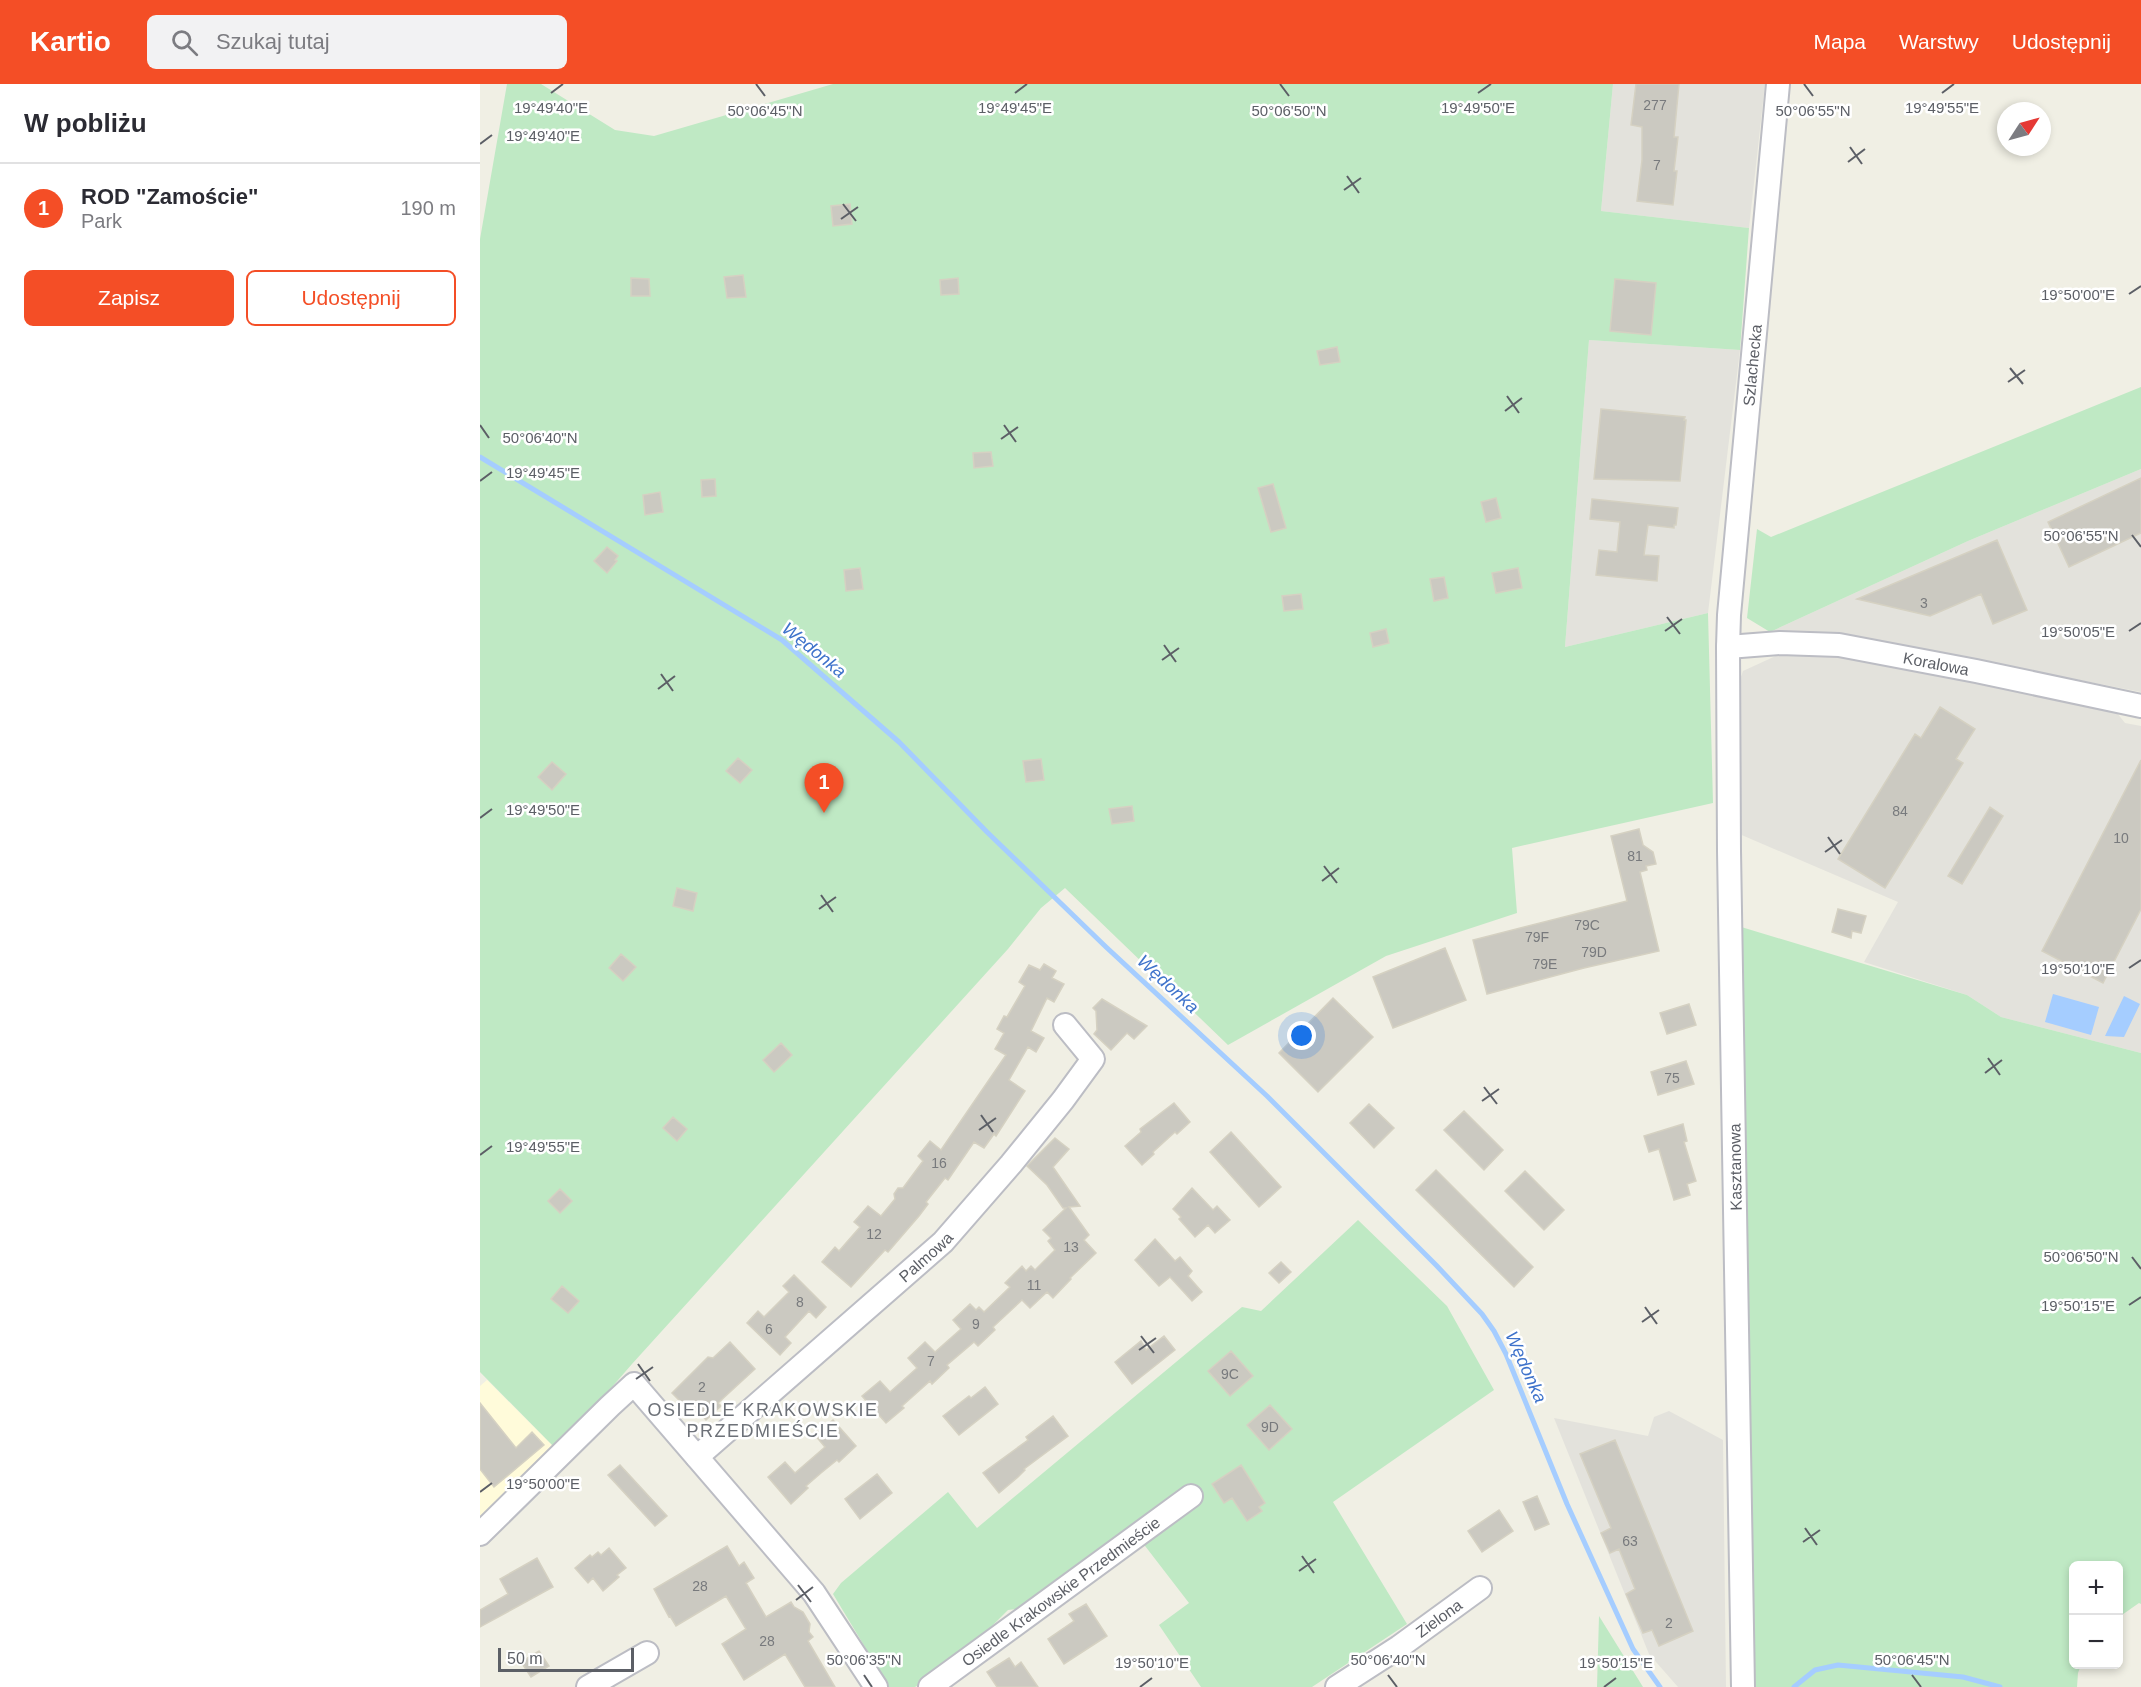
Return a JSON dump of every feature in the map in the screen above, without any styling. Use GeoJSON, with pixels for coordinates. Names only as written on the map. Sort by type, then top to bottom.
{"type":"FeatureCollection","features":[{"type":"Feature","properties":{"kind":"street","name":"Szlachecka"},"geometry":{"type":"LineString","coordinates":[[1728,647],[1731,591],[1778,84]]}},
{"type":"Feature","properties":{"kind":"street","name":"Koralowa"},"geometry":{"type":"LineString","coordinates":[[1728,647],[1780,643],[1839,645],[2141,706]]}},
{"type":"Feature","properties":{"kind":"street","name":"Kasztanowa"},"geometry":{"type":"LineString","coordinates":[[1728,647],[1729,851],[1743,1687]]}},
{"type":"Feature","properties":{"kind":"street","name":"Palmowa"},"geometry":{"type":"LineString","coordinates":[[697,1457],[943,1242],[1011,1164],[1093,1059],[1065,1025]]}},
{"type":"Feature","properties":{"kind":"street"},"geometry":{"type":"LineString","coordinates":[[480,1534],[634,1384],[814,1593],[876,1687]]}},
{"type":"Feature","properties":{"kind":"street","name":"Osiedle Krakowskie Przedmieście"},"geometry":{"type":"LineString","coordinates":[[930,1687],[1191,1496]]}},
{"type":"Feature","properties":{"kind":"street","name":"Zielona"},"geometry":{"type":"LineString","coordinates":[[1337,1687],[1399,1647],[1480,1588]]}},
{"type":"Feature","properties":{"kind":"street"},"geometry":{"type":"LineString","coordinates":[[588,1687],[647,1653]]}},
{"type":"Feature","properties":{"kind":"shaded area"},"geometry":{"type":"Polygon","coordinates":[[[1613,84],[1765,84],[1749,228],[1601,211],[1613,84]]]}},
{"type":"Feature","properties":{"kind":"shaded area"},"geometry":{"type":"Polygon","coordinates":[[[1589,340],[1740,350],[1708,613],[1565,647],[1589,340]]]}},
{"type":"Feature","properties":{"kind":"shaded area"},"geometry":{"type":"Polygon","coordinates":[[[2141,469],[2141,692],[1878,641],[1770,632],[1968,541],[2141,469]]]}},
{"type":"Feature","properties":{"kind":"shaded area"},"geometry":{"type":"Polygon","coordinates":[[[1780,654],[1863,656],[2113,708],[2125,723],[2141,726],[2141,1053],[2001,1017],[1967,995],[1864,962],[1898,902],[1737,833],[1736,692],[1743,671],[1780,654]]]}},
{"type":"Feature","properties":{"kind":"shaded area"},"geometry":{"type":"Polygon","coordinates":[[[487,1380],[557,1450],[480,1522],[480,1386],[487,1380]]]}},
{"type":"Feature","properties":{"kind":"shaded area"},"geometry":{"type":"Polygon","coordinates":[[[1669,1411],[1723,1440],[1726,1687],[1678,1687],[1649,1654],[1554,1418],[1648,1436],[1654,1417],[1669,1411]]]}},
{"type":"Feature","properties":{"kind":"green space"},"geometry":{"type":"Polygon","coordinates":[[[507,84],[541,84],[615,130],[654,136],[833,84],[1613,84],[1601,211],[1749,228],[1740,350],[1589,340],[1565,647],[1708,613],[1713,803],[1512,848],[1517,913],[1386,956],[1228,1045],[1065,888],[1041,908],[1008,949],[557,1450],[480,1372],[480,239],[507,84]]]}},
{"type":"Feature","properties":{"kind":"green space"},"geometry":{"type":"Polygon","coordinates":[[[2141,387],[2141,469],[1968,541],[1770,632],[1747,618],[1757,529],[1771,537],[2141,387]]]}},
{"type":"Feature","properties":{"kind":"green space"},"geometry":{"type":"Polygon","coordinates":[[[1738,926],[1967,995],[2001,1017],[2141,1053],[2141,1604],[2139,1603],[2123,1614],[2123,1561],[2069,1561],[2069,1669],[2080,1669],[2077,1687],[1755,1687],[1747,1191],[1738,926]]]}},
{"type":"Feature","properties":{"kind":"green space"},"geometry":{"type":"Polygon","coordinates":[[[1358,1220],[1447,1306],[1494,1390],[1333,1502],[1407,1624],[1312,1687],[1201,1687],[1159,1625],[1189,1603],[1132,1529],[1025,1608],[1008,1610],[992,1626],[976,1649],[915,1687],[889,1687],[833,1594],[841,1583],[948,1492],[977,1528],[1242,1307],[1261,1311],[1358,1220]]]}},
{"type":"Feature","properties":{"kind":"green space"},"geometry":{"type":"Polygon","coordinates":[[[1599,1616],[1643,1687],[1597,1687],[1599,1616]]]}},
{"type":"Feature","properties":{"kind":"water"},"geometry":{"type":"Polygon","coordinates":[[[2053,994],[2099,1007],[2091,1035],[2045,1022],[2053,994]]]}},
{"type":"Feature","properties":{"kind":"water"},"geometry":{"type":"Polygon","coordinates":[[[2124,996],[2140,1004],[2124,1037],[2105,1036],[2124,996]]]}},
{"type":"Feature","properties":{"kind":"building"},"geometry":{"type":"Polygon","coordinates":[[[1636,84],[1679,84],[1674,137],[1678,137],[1673,205],[1637,201],[1642,160],[1642,127],[1631,125],[1636,84]]]}},
{"type":"Feature","properties":{"kind":"building"},"geometry":{"type":"Polygon","coordinates":[[[850,204],[852,224],[833,226],[831,206],[850,204]]]}},
{"type":"Feature","properties":{"kind":"building"},"geometry":{"type":"Polygon","coordinates":[[[743,275],[746,297],[727,298],[724,277],[743,275]]]}},
{"type":"Feature","properties":{"kind":"building"},"geometry":{"type":"Polygon","coordinates":[[[631,278],[649,279],[650,296],[631,296],[631,278]]]}},
{"type":"Feature","properties":{"kind":"building"},"geometry":{"type":"Polygon","coordinates":[[[958,278],[959,294],[941,295],[940,280],[958,278]]]}},
{"type":"Feature","properties":{"kind":"building"},"geometry":{"type":"Polygon","coordinates":[[[1615,279],[1656,283],[1651,335],[1610,331],[1615,279]]]}},
{"type":"Feature","properties":{"kind":"building"},"geometry":{"type":"Polygon","coordinates":[[[1337,347],[1340,362],[1320,365],[1317,351],[1337,347]]]}},
{"type":"Feature","properties":{"kind":"building"},"geometry":{"type":"Polygon","coordinates":[[[1601,409],[1685,417],[1680,481],[1594,479],[1601,409]]]}},
{"type":"Feature","properties":{"kind":"building"},"geometry":{"type":"Polygon","coordinates":[[[991,452],[993,466],[974,468],[973,453],[991,452]]]}},
{"type":"Feature","properties":{"kind":"building"},"geometry":{"type":"Polygon","coordinates":[[[2141,478],[2141,533],[2069,567],[2048,522],[2141,478]]]}},
{"type":"Feature","properties":{"kind":"building"},"geometry":{"type":"Polygon","coordinates":[[[715,479],[716,496],[702,497],[701,480],[715,479]]]}},
{"type":"Feature","properties":{"kind":"building"},"geometry":{"type":"Polygon","coordinates":[[[1273,484],[1286,528],[1271,532],[1258,488],[1273,484]]]}},
{"type":"Feature","properties":{"kind":"building"},"geometry":{"type":"Polygon","coordinates":[[[660,492],[663,512],[645,515],[643,495],[660,492]]]}},
{"type":"Feature","properties":{"kind":"building"},"geometry":{"type":"Polygon","coordinates":[[[1496,498],[1501,518],[1486,522],[1481,502],[1496,498]]]}},
{"type":"Feature","properties":{"kind":"building"},"geometry":{"type":"Polygon","coordinates":[[[1592,499],[1678,508],[1674,528],[1648,525],[1644,555],[1659,556],[1657,581],[1596,575],[1599,550],[1617,552],[1620,522],[1590,519],[1592,499]]]}},
{"type":"Feature","properties":{"kind":"building"},"geometry":{"type":"Polygon","coordinates":[[[1997,540],[2027,610],[1993,624],[1981,594],[1930,616],[1857,599],[1997,540]]]}},
{"type":"Feature","properties":{"kind":"building"},"geometry":{"type":"Polygon","coordinates":[[[607,547],[618,556],[615,560],[617,561],[607,573],[594,561],[607,547]]]}},
{"type":"Feature","properties":{"kind":"building"},"geometry":{"type":"Polygon","coordinates":[[[860,568],[863,589],[846,591],[844,570],[860,568]]]}},
{"type":"Feature","properties":{"kind":"building"},"geometry":{"type":"Polygon","coordinates":[[[1518,568],[1522,588],[1496,593],[1492,573],[1518,568]]]}},
{"type":"Feature","properties":{"kind":"building"},"geometry":{"type":"Polygon","coordinates":[[[1444,577],[1448,598],[1434,601],[1430,579],[1444,577]]]}},
{"type":"Feature","properties":{"kind":"building"},"geometry":{"type":"Polygon","coordinates":[[[1301,594],[1303,609],[1284,611],[1282,596],[1301,594]]]}},
{"type":"Feature","properties":{"kind":"building"},"geometry":{"type":"Polygon","coordinates":[[[1386,629],[1389,643],[1373,647],[1370,633],[1386,629]]]}},
{"type":"Feature","properties":{"kind":"building"},"geometry":{"type":"Polygon","coordinates":[[[1940,707],[1975,729],[1956,759],[1963,763],[1885,888],[1838,859],[1915,734],[1921,738],[1940,707]]]}},
{"type":"Feature","properties":{"kind":"building"},"geometry":{"type":"Polygon","coordinates":[[[738,758],[752,770],[740,783],[726,771],[738,758]]]}},
{"type":"Feature","properties":{"kind":"building"},"geometry":{"type":"Polygon","coordinates":[[[1041,759],[1044,780],[1026,782],[1023,761],[1041,759]]]}},
{"type":"Feature","properties":{"kind":"building"},"geometry":{"type":"Polygon","coordinates":[[[2141,760],[2141,909],[2103,983],[2042,951],[2141,760]]]}},
{"type":"Feature","properties":{"kind":"building"},"geometry":{"type":"Polygon","coordinates":[[[552,762],[566,774],[552,790],[538,777],[552,762]]]}},
{"type":"Feature","properties":{"kind":"building"},"geometry":{"type":"Polygon","coordinates":[[[1132,806],[1134,821],[1112,824],[1109,809],[1132,806]]]}},
{"type":"Feature","properties":{"kind":"building"},"geometry":{"type":"Polygon","coordinates":[[[1990,807],[2003,816],[1962,884],[1948,876],[1990,807]]]}},
{"type":"Feature","properties":{"kind":"building"},"geometry":{"type":"Polygon","coordinates":[[[1639,829],[1643,845],[1653,852],[1656,864],[1646,866],[1647,870],[1640,872],[1659,951],[1487,994],[1473,940],[1627,901],[1611,836],[1639,829]]]}},
{"type":"Feature","properties":{"kind":"building"},"geometry":{"type":"Polygon","coordinates":[[[677,888],[697,893],[693,911],[673,906],[677,888]]]}},
{"type":"Feature","properties":{"kind":"building"},"geometry":{"type":"Polygon","coordinates":[[[1838,909],[1866,916],[1861,933],[1852,931],[1851,938],[1832,932],[1838,909]]]}},
{"type":"Feature","properties":{"kind":"building"},"geometry":{"type":"Polygon","coordinates":[[[1445,948],[1466,1000],[1393,1028],[1373,977],[1445,948]]]}},
{"type":"Feature","properties":{"kind":"building"},"geometry":{"type":"Polygon","coordinates":[[[621,954],[636,967],[623,981],[609,968],[621,954]]]}},
{"type":"Feature","properties":{"kind":"building"},"geometry":{"type":"Polygon","coordinates":[[[1044,964],[1056,971],[1052,978],[1064,984],[1054,1002],[1047,998],[1031,1031],[1044,1038],[1036,1052],[1028,1047],[1009,1080],[1025,1091],[996,1136],[994,1134],[984,1148],[974,1142],[948,1180],[945,1178],[926,1202],[928,1204],[919,1216],[888,1252],[885,1250],[851,1287],[822,1262],[835,1247],[839,1251],[860,1227],[854,1222],[868,1206],[881,1216],[895,1199],[894,1194],[898,1188],[903,1188],[923,1161],[918,1156],[930,1141],[941,1150],[1006,1055],[995,1049],[1004,1033],[997,1029],[1004,1016],[1007,1017],[1025,986],[1019,982],[1029,965],[1040,970],[1044,964]]]}},
{"type":"Feature","properties":{"kind":"building"},"geometry":{"type":"Polygon","coordinates":[[[1333,998],[1373,1037],[1318,1092],[1279,1053],[1333,998]]]}},
{"type":"Feature","properties":{"kind":"building"},"geometry":{"type":"Polygon","coordinates":[[[1102,999],[1147,1026],[1134,1039],[1127,1033],[1111,1050],[1094,1034],[1097,1030],[1096,1011],[1093,1008],[1102,999]]]}},
{"type":"Feature","properties":{"kind":"building"},"geometry":{"type":"Polygon","coordinates":[[[1689,1004],[1696,1025],[1667,1034],[1660,1013],[1689,1004]]]}},
{"type":"Feature","properties":{"kind":"building"},"geometry":{"type":"Polygon","coordinates":[[[781,1043],[792,1055],[774,1072],[763,1060],[781,1043]]]}},
{"type":"Feature","properties":{"kind":"building"},"geometry":{"type":"Polygon","coordinates":[[[1686,1061],[1694,1084],[1658,1095],[1651,1072],[1686,1061]]]}},
{"type":"Feature","properties":{"kind":"building"},"geometry":{"type":"Polygon","coordinates":[[[1174,1103],[1190,1122],[1177,1134],[1175,1132],[1142,1165],[1125,1146],[1141,1132],[1140,1129],[1174,1103]]]}},
{"type":"Feature","properties":{"kind":"building"},"geometry":{"type":"Polygon","coordinates":[[[1369,1104],[1394,1128],[1374,1148],[1350,1123],[1369,1104]]]}},
{"type":"Feature","properties":{"kind":"building"},"geometry":{"type":"Polygon","coordinates":[[[1464,1111],[1503,1150],[1484,1170],[1444,1130],[1464,1111]]]}},
{"type":"Feature","properties":{"kind":"building"},"geometry":{"type":"Polygon","coordinates":[[[673,1117],[687,1129],[677,1141],[663,1128],[673,1117]]]}},
{"type":"Feature","properties":{"kind":"building"},"geometry":{"type":"Polygon","coordinates":[[[1683,1124],[1687,1141],[1684,1142],[1696,1181],[1687,1184],[1690,1195],[1674,1200],[1659,1149],[1649,1152],[1644,1136],[1683,1124]]]}},
{"type":"Feature","properties":{"kind":"building"},"geometry":{"type":"Polygon","coordinates":[[[1231,1132],[1281,1187],[1259,1207],[1210,1152],[1231,1132]]]}},
{"type":"Feature","properties":{"kind":"building"},"geometry":{"type":"Polygon","coordinates":[[[1055,1138],[1069,1149],[1053,1167],[1080,1206],[1069,1207],[1089,1235],[1084,1240],[1096,1253],[1053,1298],[1047,1292],[1030,1308],[1022,1300],[993,1327],[995,1330],[978,1346],[974,1342],[947,1365],[949,1368],[932,1384],[930,1381],[886,1423],[862,1396],[880,1381],[890,1392],[917,1368],[908,1358],[925,1342],[935,1352],[961,1329],[953,1320],[970,1304],[976,1310],[979,1307],[984,1312],[1010,1287],[1005,1283],[1022,1266],[1026,1271],[1031,1266],[1035,1270],[1055,1250],[1048,1241],[1051,1238],[1043,1230],[1066,1208],[1063,1208],[1047,1185],[1027,1166],[1055,1138]]]}},
{"type":"Feature","properties":{"kind":"building"},"geometry":{"type":"Polygon","coordinates":[[[1436,1170],[1533,1267],[1514,1287],[1416,1190],[1436,1170]]]}},
{"type":"Feature","properties":{"kind":"building"},"geometry":{"type":"Polygon","coordinates":[[[1525,1171],[1564,1210],[1544,1230],[1505,1191],[1525,1171]]]}},
{"type":"Feature","properties":{"kind":"building"},"geometry":{"type":"Polygon","coordinates":[[[1192,1188],[1213,1210],[1217,1206],[1230,1220],[1215,1233],[1208,1225],[1195,1237],[1173,1209],[1192,1188]]]}},
{"type":"Feature","properties":{"kind":"building"},"geometry":{"type":"Polygon","coordinates":[[[560,1189],[572,1201],[560,1213],[548,1201],[560,1189]]]}},
{"type":"Feature","properties":{"kind":"building"},"geometry":{"type":"Polygon","coordinates":[[[1155,1239],[1175,1261],[1180,1257],[1192,1271],[1188,1276],[1202,1292],[1192,1301],[1170,1277],[1159,1286],[1135,1260],[1155,1239]]]}},
{"type":"Feature","properties":{"kind":"building"},"geometry":{"type":"Polygon","coordinates":[[[1281,1262],[1291,1272],[1279,1283],[1269,1273],[1281,1262]]]}},
{"type":"Feature","properties":{"kind":"building"},"geometry":{"type":"Polygon","coordinates":[[[794,1275],[826,1307],[816,1318],[809,1311],[785,1337],[791,1343],[780,1355],[747,1323],[758,1311],[764,1317],[789,1292],[783,1286],[794,1275]]]}},
{"type":"Feature","properties":{"kind":"building"},"geometry":{"type":"Polygon","coordinates":[[[562,1286],[579,1301],[568,1313],[551,1299],[562,1286]]]}},
{"type":"Feature","properties":{"kind":"building"},"geometry":{"type":"Polygon","coordinates":[[[1164,1336],[1175,1350],[1132,1384],[1115,1362],[1141,1341],[1146,1350],[1164,1336]]]}},
{"type":"Feature","properties":{"kind":"building"},"geometry":{"type":"Polygon","coordinates":[[[730,1342],[755,1369],[718,1403],[721,1406],[706,1420],[699,1412],[696,1415],[672,1393],[708,1357],[713,1358],[730,1342]]]}},
{"type":"Feature","properties":{"kind":"building"},"geometry":{"type":"Polygon","coordinates":[[[1231,1351],[1253,1376],[1230,1396],[1208,1371],[1231,1351]]]}},
{"type":"Feature","properties":{"kind":"building"},"geometry":{"type":"Polygon","coordinates":[[[985,1387],[998,1404],[959,1435],[943,1416],[985,1387]]]}},
{"type":"Feature","properties":{"kind":"building"},"geometry":{"type":"Polygon","coordinates":[[[480,1403],[516,1448],[532,1432],[544,1445],[494,1487],[480,1469],[480,1403]]]}},
{"type":"Feature","properties":{"kind":"building"},"geometry":{"type":"Polygon","coordinates":[[[1270,1405],[1292,1429],[1269,1450],[1247,1425],[1270,1405]]]}},
{"type":"Feature","properties":{"kind":"building"},"geometry":{"type":"Polygon","coordinates":[[[1053,1416],[1068,1436],[1024,1469],[999,1493],[983,1473],[1028,1440],[1026,1437],[1053,1416]]]}},
{"type":"Feature","properties":{"kind":"building"},"geometry":{"type":"Polygon","coordinates":[[[833,1420],[856,1446],[839,1462],[837,1460],[806,1486],[808,1488],[791,1504],[768,1477],[785,1462],[795,1473],[825,1447],[815,1435],[833,1420]]]}},
{"type":"Feature","properties":{"kind":"building"},"geometry":{"type":"Polygon","coordinates":[[[1615,1440],[1693,1631],[1659,1646],[1652,1630],[1643,1633],[1626,1594],[1635,1589],[1619,1549],[1610,1553],[1601,1533],[1611,1528],[1580,1454],[1615,1440]]]}},
{"type":"Feature","properties":{"kind":"building"},"geometry":{"type":"Polygon","coordinates":[[[620,1465],[667,1516],[655,1526],[608,1475],[620,1465]]]}},
{"type":"Feature","properties":{"kind":"building"},"geometry":{"type":"Polygon","coordinates":[[[1241,1465],[1265,1503],[1259,1507],[1262,1511],[1247,1521],[1232,1498],[1224,1503],[1212,1484],[1241,1465]]]}},
{"type":"Feature","properties":{"kind":"building"},"geometry":{"type":"Polygon","coordinates":[[[877,1474],[892,1493],[860,1519],[845,1499],[877,1474]]]}},
{"type":"Feature","properties":{"kind":"building"},"geometry":{"type":"Polygon","coordinates":[[[1537,1496],[1549,1524],[1535,1530],[1523,1502],[1537,1496]]]}},
{"type":"Feature","properties":{"kind":"building"},"geometry":{"type":"Polygon","coordinates":[[[1499,1510],[1513,1531],[1482,1552],[1468,1531],[1499,1510]]]}},
{"type":"Feature","properties":{"kind":"building"},"geometry":{"type":"Polygon","coordinates":[[[727,1546],[739,1566],[744,1562],[754,1578],[746,1583],[766,1617],[791,1602],[794,1607],[803,1612],[810,1624],[809,1632],[813,1637],[808,1641],[835,1687],[805,1687],[785,1654],[744,1680],[722,1644],[746,1629],[726,1596],[676,1626],[669,1617],[654,1589],[727,1546]]]}},
{"type":"Feature","properties":{"kind":"building"},"geometry":{"type":"Polygon","coordinates":[[[609,1548],[626,1568],[603,1591],[593,1578],[588,1583],[575,1568],[590,1555],[592,1557],[598,1552],[601,1555],[609,1548]]]}},
{"type":"Feature","properties":{"kind":"building"},"geometry":{"type":"Polygon","coordinates":[[[537,1558],[553,1587],[480,1627],[480,1610],[508,1594],[500,1579],[537,1558]]]}},
{"type":"Feature","properties":{"kind":"building"},"geometry":{"type":"Polygon","coordinates":[[[1086,1604],[1107,1636],[1064,1664],[1048,1639],[1074,1621],[1069,1614],[1086,1604]]]}},
{"type":"Feature","properties":{"kind":"building"},"geometry":{"type":"Polygon","coordinates":[[[539,1651],[549,1666],[531,1677],[521,1662],[539,1651]]]}},
{"type":"Feature","properties":{"kind":"building"},"geometry":{"type":"Polygon","coordinates":[[[1009,1658],[1015,1667],[1021,1662],[1038,1687],[997,1687],[987,1672],[1009,1658]]]}},
{"type":"Feature","properties":{"kind":"waterway","name":"Wędonka"},"geometry":{"type":"LineString","coordinates":[[480,457],[782,640],[899,742],[987,832],[1106,947],[1267,1096],[1436,1265],[1482,1314],[1494,1331],[1506,1354],[1567,1504],[1633,1649],[1660,1687]]}},
{"type":"Feature","properties":{"kind":"waterway"},"geometry":{"type":"LineString","coordinates":[[1794,1687],[1815,1670],[1838,1665],[1963,1677],[2000,1687]]}},
{"type":"Feature","properties":{"kind":"place","name":"ROD \"Zamoście\""},"geometry":{"type":"Point","coordinates":[824,813]}},
{"type":"Feature","properties":{"kind":"district","name":"OSIEDLE KRAKOWSKIE PRZEDMIEŚCIE"},"geometry":{"type":"Point","coordinates":[763,1420]}}]}
